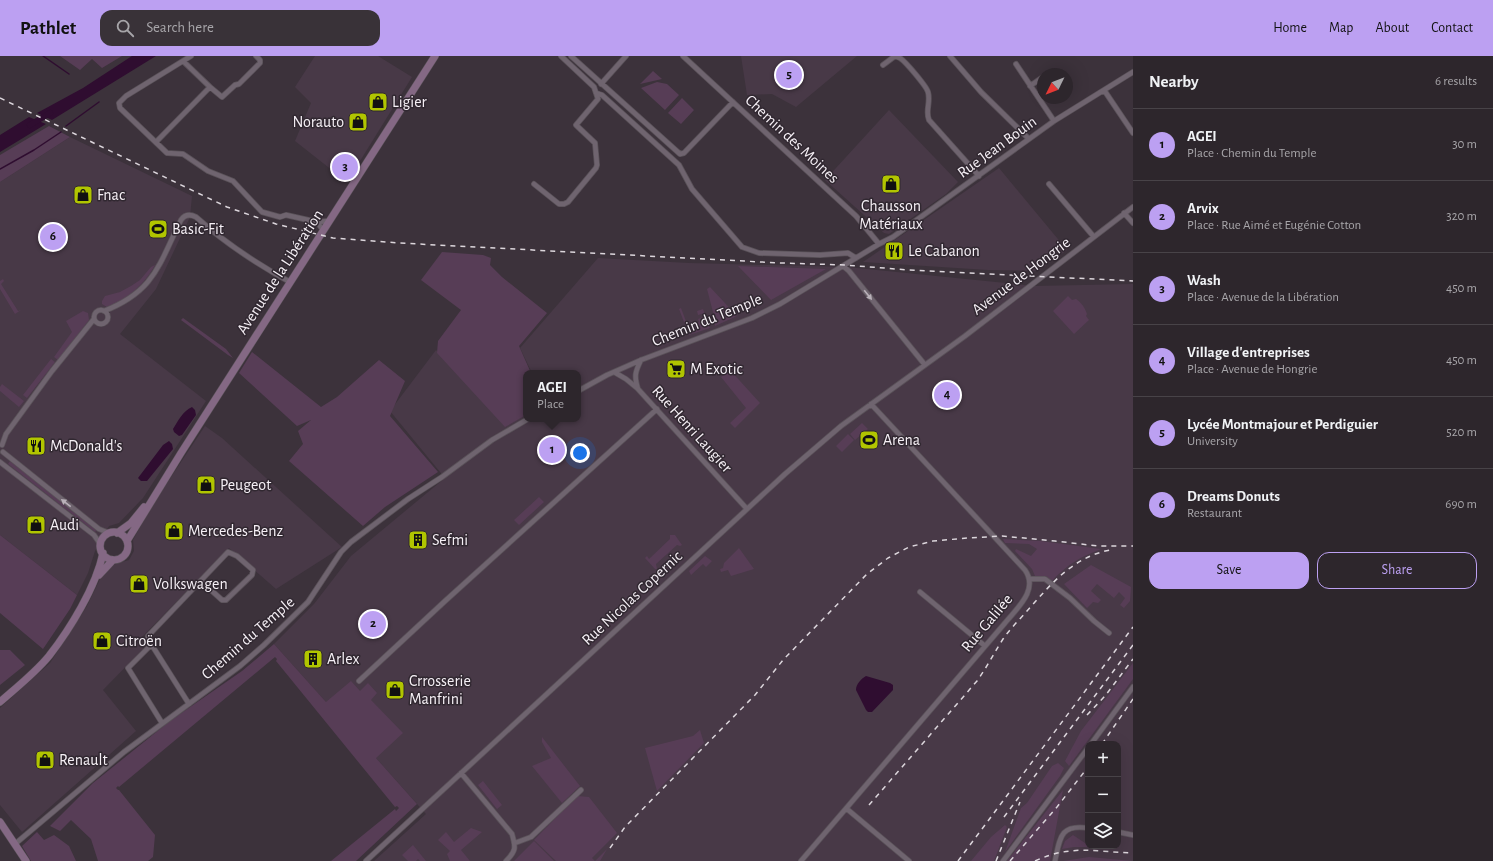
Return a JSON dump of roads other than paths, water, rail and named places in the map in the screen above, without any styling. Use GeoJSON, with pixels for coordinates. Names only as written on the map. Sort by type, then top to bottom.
{"type":"FeatureCollection","features":[{"type":"Feature","properties":{"kind":"main road","name":"Avenue de la Libération"},"geometry":{"type":"LineString","coordinates":[[127,542],[149,504],[322,230],[435,56]]}},
{"type":"Feature","properties":{"kind":"main road","name":"Avenue de la Libération"},"geometry":{"type":"LineString","coordinates":[[117,533],[131,523],[144,506],[149,504]]}},
{"type":"Feature","properties":{"kind":"main road"},"geometry":{"type":"LineString","coordinates":[[0,702],[30,676],[49,656],[79,611],[92,586],[100,564],[103,553],[101,545],[103,538],[109,533],[122,534],[127,542],[128,548],[125,555],[117,560],[113,560],[109,559],[103,553]]}},
{"type":"Feature","properties":{"kind":"main road"},"geometry":{"type":"LineString","coordinates":[[92,586],[113,560]]}},
{"type":"Feature","properties":{"kind":"main road"},"geometry":{"type":"LineString","coordinates":[[0,822],[26,861]]}},
{"type":"Feature","properties":{"kind":"street"},"geometry":{"type":"LineString","coordinates":[[191,56],[126,96],[119,103],[120,108],[167,153],[178,152],[183,154],[208,171],[233,181],[262,212],[280,217],[286,215],[317,222],[329,221]]}},
{"type":"Feature","properties":{"kind":"street"},"geometry":{"type":"LineString","coordinates":[[183,61],[210,87],[221,96],[225,96],[260,63],[260,60],[256,56]]}},
{"type":"Feature","properties":{"kind":"street"},"geometry":{"type":"LineString","coordinates":[[534,184],[559,204],[564,204],[568,202],[597,165],[595,144],[576,126],[598,99],[594,87],[560,56]]}},
{"type":"Feature","properties":{"kind":"street"},"geometry":{"type":"LineString","coordinates":[[571,56],[680,154],[684,154],[733,102]]}},
{"type":"Feature","properties":{"kind":"street"},"geometry":{"type":"LineString","coordinates":[[601,84],[626,56]]}},
{"type":"Feature","properties":{"kind":"street","name":"Chemin des Moines"},"geometry":{"type":"LineString","coordinates":[[683,56],[856,216],[879,244]]}},
{"type":"Feature","properties":{"kind":"street"},"geometry":{"type":"LineString","coordinates":[[883,66],[895,56],[899,57],[907,65],[928,91],[929,98],[927,115],[929,120],[979,176]]}},
{"type":"Feature","properties":{"kind":"street"},"geometry":{"type":"LineString","coordinates":[[950,56],[981,92],[1029,139]]}},
{"type":"Feature","properties":{"kind":"street"},"geometry":{"type":"LineString","coordinates":[[1016,64],[1054,121]]}},
{"type":"Feature","properties":{"kind":"street","name":"Rue Jean Bouin"},"geometry":{"type":"LineString","coordinates":[[856,258],[893,237],[1054,121],[1133,72]]}},
{"type":"Feature","properties":{"kind":"street"},"geometry":{"type":"LineString","coordinates":[[1030,86],[1037,81]]}},
{"type":"Feature","properties":{"kind":"street"},"geometry":{"type":"LineString","coordinates":[[156,142],[210,87]]}},
{"type":"Feature","properties":{"kind":"street"},"geometry":{"type":"LineString","coordinates":[[1104,90],[1133,133]]}},
{"type":"Feature","properties":{"kind":"street"},"geometry":{"type":"LineString","coordinates":[[596,93],[602,95],[679,165],[692,189],[742,247],[759,253],[820,255],[848,253],[856,258]]}},
{"type":"Feature","properties":{"kind":"street"},"geometry":{"type":"LineString","coordinates":[[1049,184],[1094,237]]}},
{"type":"Feature","properties":{"kind":"street","name":"Avenue de Hongrie"},"geometry":{"type":"LineString","coordinates":[[925,365],[1133,206]]}},
{"type":"Feature","properties":{"kind":"street"},"geometry":{"type":"LineString","coordinates":[[1124,213],[1133,222]]}},
{"type":"Feature","properties":{"kind":"street"},"geometry":{"type":"LineString","coordinates":[[95,320],[103,323],[106,321],[117,306],[149,282],[159,268],[183,217],[189,215],[196,217],[232,246],[266,269],[290,282]]}},
{"type":"Feature","properties":{"kind":"street"},"geometry":{"type":"LineString","coordinates":[[317,222],[322,230]]}},
{"type":"Feature","properties":{"kind":"street","name":"Chemin du Temple"},"geometry":{"type":"LineString","coordinates":[[581,389],[641,360],[752,318],[780,304],[856,258]]}},
{"type":"Feature","properties":{"kind":"street"},"geometry":{"type":"LineString","coordinates":[[843,266],[849,271],[925,365]]}},
{"type":"Feature","properties":{"kind":"street"},"geometry":{"type":"LineString","coordinates":[[95,320],[94,315],[96,311],[104,311],[117,306]]}},
{"type":"Feature","properties":{"kind":"street"},"geometry":{"type":"LineString","coordinates":[[104,311],[107,313],[108,317]]}},
{"type":"Feature","properties":{"kind":"street"},"geometry":{"type":"LineString","coordinates":[[95,320],[82,333],[52,371],[6,434],[1,444],[3,452],[99,529],[109,533]]}},
{"type":"Feature","properties":{"kind":"street","name":"Rue Henri Laugier"},"geometry":{"type":"LineString","coordinates":[[641,360],[636,369],[635,379],[638,388],[747,509]]}},
{"type":"Feature","properties":{"kind":"street","name":"Rue Nicolas Copernic"},"geometry":{"type":"LineString","coordinates":[[366,861],[747,509],[823,442],[871,404],[925,365]]}},
{"type":"Feature","properties":{"kind":"street"},"geometry":{"type":"LineString","coordinates":[[614,372],[638,388]]}},
{"type":"Feature","properties":{"kind":"street"},"geometry":{"type":"LineString","coordinates":[[871,404],[1018,561],[1030,579],[1045,579],[1070,598],[1109,633]]}},
{"type":"Feature","properties":{"kind":"street"},"geometry":{"type":"LineString","coordinates":[[359,681],[657,409]]}},
{"type":"Feature","properties":{"kind":"street","name":"Chemin du Temple"},"geometry":{"type":"LineString","coordinates":[[15,844],[104,768],[258,650],[308,602],[341,552],[351,542],[408,499],[442,477],[492,440],[523,422]]}},
{"type":"Feature","properties":{"kind":"street"},"geometry":{"type":"LineString","coordinates":[[0,437],[6,434]]}},
{"type":"Feature","properties":{"kind":"street"},"geometry":{"type":"LineString","coordinates":[[0,458],[3,452]]}},
{"type":"Feature","properties":{"kind":"street"},"geometry":{"type":"LineString","coordinates":[[0,462],[94,535],[101,545]]}},
{"type":"Feature","properties":{"kind":"street"},"geometry":{"type":"LineString","coordinates":[[189,704],[151,645],[148,640],[148,636],[228,552],[237,556],[253,570],[252,575],[226,600],[222,600],[201,581]]}},
{"type":"Feature","properties":{"kind":"street","name":"Rue Galilée"},"geometry":{"type":"LineString","coordinates":[[801,861],[847,809],[1023,601],[1030,589],[1030,579]]}},
{"type":"Feature","properties":{"kind":"street"},"geometry":{"type":"LineString","coordinates":[[920,592],[985,646]]}},
{"type":"Feature","properties":{"kind":"street"},"geometry":{"type":"LineString","coordinates":[[151,645],[128,668],[162,723]]}},
{"type":"Feature","properties":{"kind":"street"},"geometry":{"type":"LineString","coordinates":[[1093,741],[1133,687]]}},
{"type":"Feature","properties":{"kind":"street"},"geometry":{"type":"LineString","coordinates":[[1003,861],[1085,752]]}},
{"type":"Feature","properties":{"kind":"street"},"geometry":{"type":"LineString","coordinates":[[461,773],[512,834],[515,843],[514,852],[506,861]]}},
{"type":"Feature","properties":{"kind":"street"},"geometry":{"type":"LineString","coordinates":[[515,843],[531,837],[580,790]]}},
{"type":"Feature","properties":{"kind":"street"},"geometry":{"type":"LineString","coordinates":[[847,809],[909,861]]}},
{"type":"Feature","properties":{"kind":"street"},"geometry":{"type":"LineString","coordinates":[[1055,861],[1060,838],[1064,831],[1072,827],[1085,828]]}},
{"type":"Feature","properties":{"kind":"street"},"geometry":{"type":"LineString","coordinates":[[1121,832],[1133,834]]}},
{"type":"Feature","properties":{"kind":"waterway"},"geometry":{"type":"LineString","coordinates":[[43,56],[69,74]]}},
{"type":"Feature","properties":{"kind":"waterway"},"geometry":{"type":"LineString","coordinates":[[66,126],[99,102]]}},
{"type":"Feature","properties":{"kind":"waterway"},"geometry":{"type":"LineString","coordinates":[[30,125],[50,113]]}},
{"type":"Feature","properties":{"kind":"waterway"},"geometry":{"type":"LineString","coordinates":[[0,169],[34,150],[61,132]]}},
{"type":"Feature","properties":{"kind":"railway"},"geometry":{"type":"LineString","coordinates":[[0,98],[227,207],[276,224],[333,238],[399,243],[1133,281]]}},
{"type":"Feature","properties":{"kind":"railway"},"geometry":{"type":"LineString","coordinates":[[610,848],[625,827],[755,695],[783,660],[867,574],[888,558],[909,547],[933,541],[1002,536],[1098,546],[1133,546]]}},
{"type":"Feature","properties":{"kind":"railway"},"geometry":{"type":"LineString","coordinates":[[869,805],[977,681],[1006,635],[1045,591],[1074,565],[1085,559],[1110,550]]}},
{"type":"Feature","properties":{"kind":"railway"},"geometry":{"type":"LineString","coordinates":[[958,861],[1133,627]]}},
{"type":"Feature","properties":{"kind":"railway"},"geometry":{"type":"LineString","coordinates":[[1004,817],[1133,645]]}},
{"type":"Feature","properties":{"kind":"railway"},"geometry":{"type":"LineString","coordinates":[[1087,715],[1105,696],[1133,659]]}},
{"type":"Feature","properties":{"kind":"railway"},"geometry":{"type":"LineString","coordinates":[[1104,741],[1133,699]]}},
{"type":"Feature","properties":{"kind":"railway"},"geometry":{"type":"LineString","coordinates":[[1010,861],[1057,807],[1085,771]]}},
{"type":"Feature","properties":{"kind":"railway"},"geometry":{"type":"LineString","coordinates":[[996,861],[1020,802]]}},
{"type":"Feature","properties":{"kind":"railway"},"geometry":{"type":"LineString","coordinates":[[1035,861],[1061,852],[1084,850],[1133,853]]}},
{"type":"Feature","properties":{"kind":"place","name":"Lycée Montmajour et Perdiguier"},"geometry":{"type":"Point","coordinates":[789,75]}},
{"type":"Feature","properties":{"kind":"place","name":"Ligier"},"geometry":{"type":"Point","coordinates":[378,102]}},
{"type":"Feature","properties":{"kind":"place","name":"Norauto"},"geometry":{"type":"Point","coordinates":[358,122]}},
{"type":"Feature","properties":{"kind":"place","name":"Wash"},"geometry":{"type":"Point","coordinates":[345,167]}},
{"type":"Feature","properties":{"kind":"place","name":"Chausson Matériaux"},"geometry":{"type":"Point","coordinates":[891,184]}},
{"type":"Feature","properties":{"kind":"place","name":"Fnac"},"geometry":{"type":"Point","coordinates":[83,195]}},
{"type":"Feature","properties":{"kind":"place","name":"Basic-Fit"},"geometry":{"type":"Point","coordinates":[158,229]}},
{"type":"Feature","properties":{"kind":"place","name":"Dreams Donuts"},"geometry":{"type":"Point","coordinates":[53,237]}},
{"type":"Feature","properties":{"kind":"place","name":"Le Cabanon"},"geometry":{"type":"Point","coordinates":[894,251]}},
{"type":"Feature","properties":{"kind":"place","name":"M Exotic"},"geometry":{"type":"Point","coordinates":[676,369]}},
{"type":"Feature","properties":{"kind":"place","name":"Village d'entreprises"},"geometry":{"type":"Point","coordinates":[947,395]}},
{"type":"Feature","properties":{"kind":"place","name":"Arena"},"geometry":{"type":"Point","coordinates":[869,440]}},
{"type":"Feature","properties":{"kind":"place","name":"McDonald's"},"geometry":{"type":"Point","coordinates":[36,446]}},
{"type":"Feature","properties":{"kind":"place","name":"AGEI"},"geometry":{"type":"Point","coordinates":[552,450]}},
{"type":"Feature","properties":{"kind":"place","name":"Peugeot"},"geometry":{"type":"Point","coordinates":[206,485]}},
{"type":"Feature","properties":{"kind":"place","name":"Audi"},"geometry":{"type":"Point","coordinates":[36,525]}},
{"type":"Feature","properties":{"kind":"place","name":"Mercedes-Benz"},"geometry":{"type":"Point","coordinates":[174,531]}},
{"type":"Feature","properties":{"kind":"place","name":"Sefmi"},"geometry":{"type":"Point","coordinates":[418,540]}},
{"type":"Feature","properties":{"kind":"place","name":"Volkswagen"},"geometry":{"type":"Point","coordinates":[139,584]}},
{"type":"Feature","properties":{"kind":"place","name":"Arvix"},"geometry":{"type":"Point","coordinates":[373,624]}},
{"type":"Feature","properties":{"kind":"place","name":"Citroën"},"geometry":{"type":"Point","coordinates":[102,641]}},
{"type":"Feature","properties":{"kind":"place","name":"Arlex"},"geometry":{"type":"Point","coordinates":[313,659]}},
{"type":"Feature","properties":{"kind":"place","name":"Crrosserie Manfrini"},"geometry":{"type":"Point","coordinates":[395,690]}},
{"type":"Feature","properties":{"kind":"place","name":"Renault"},"geometry":{"type":"Point","coordinates":[45,760]}}]}
